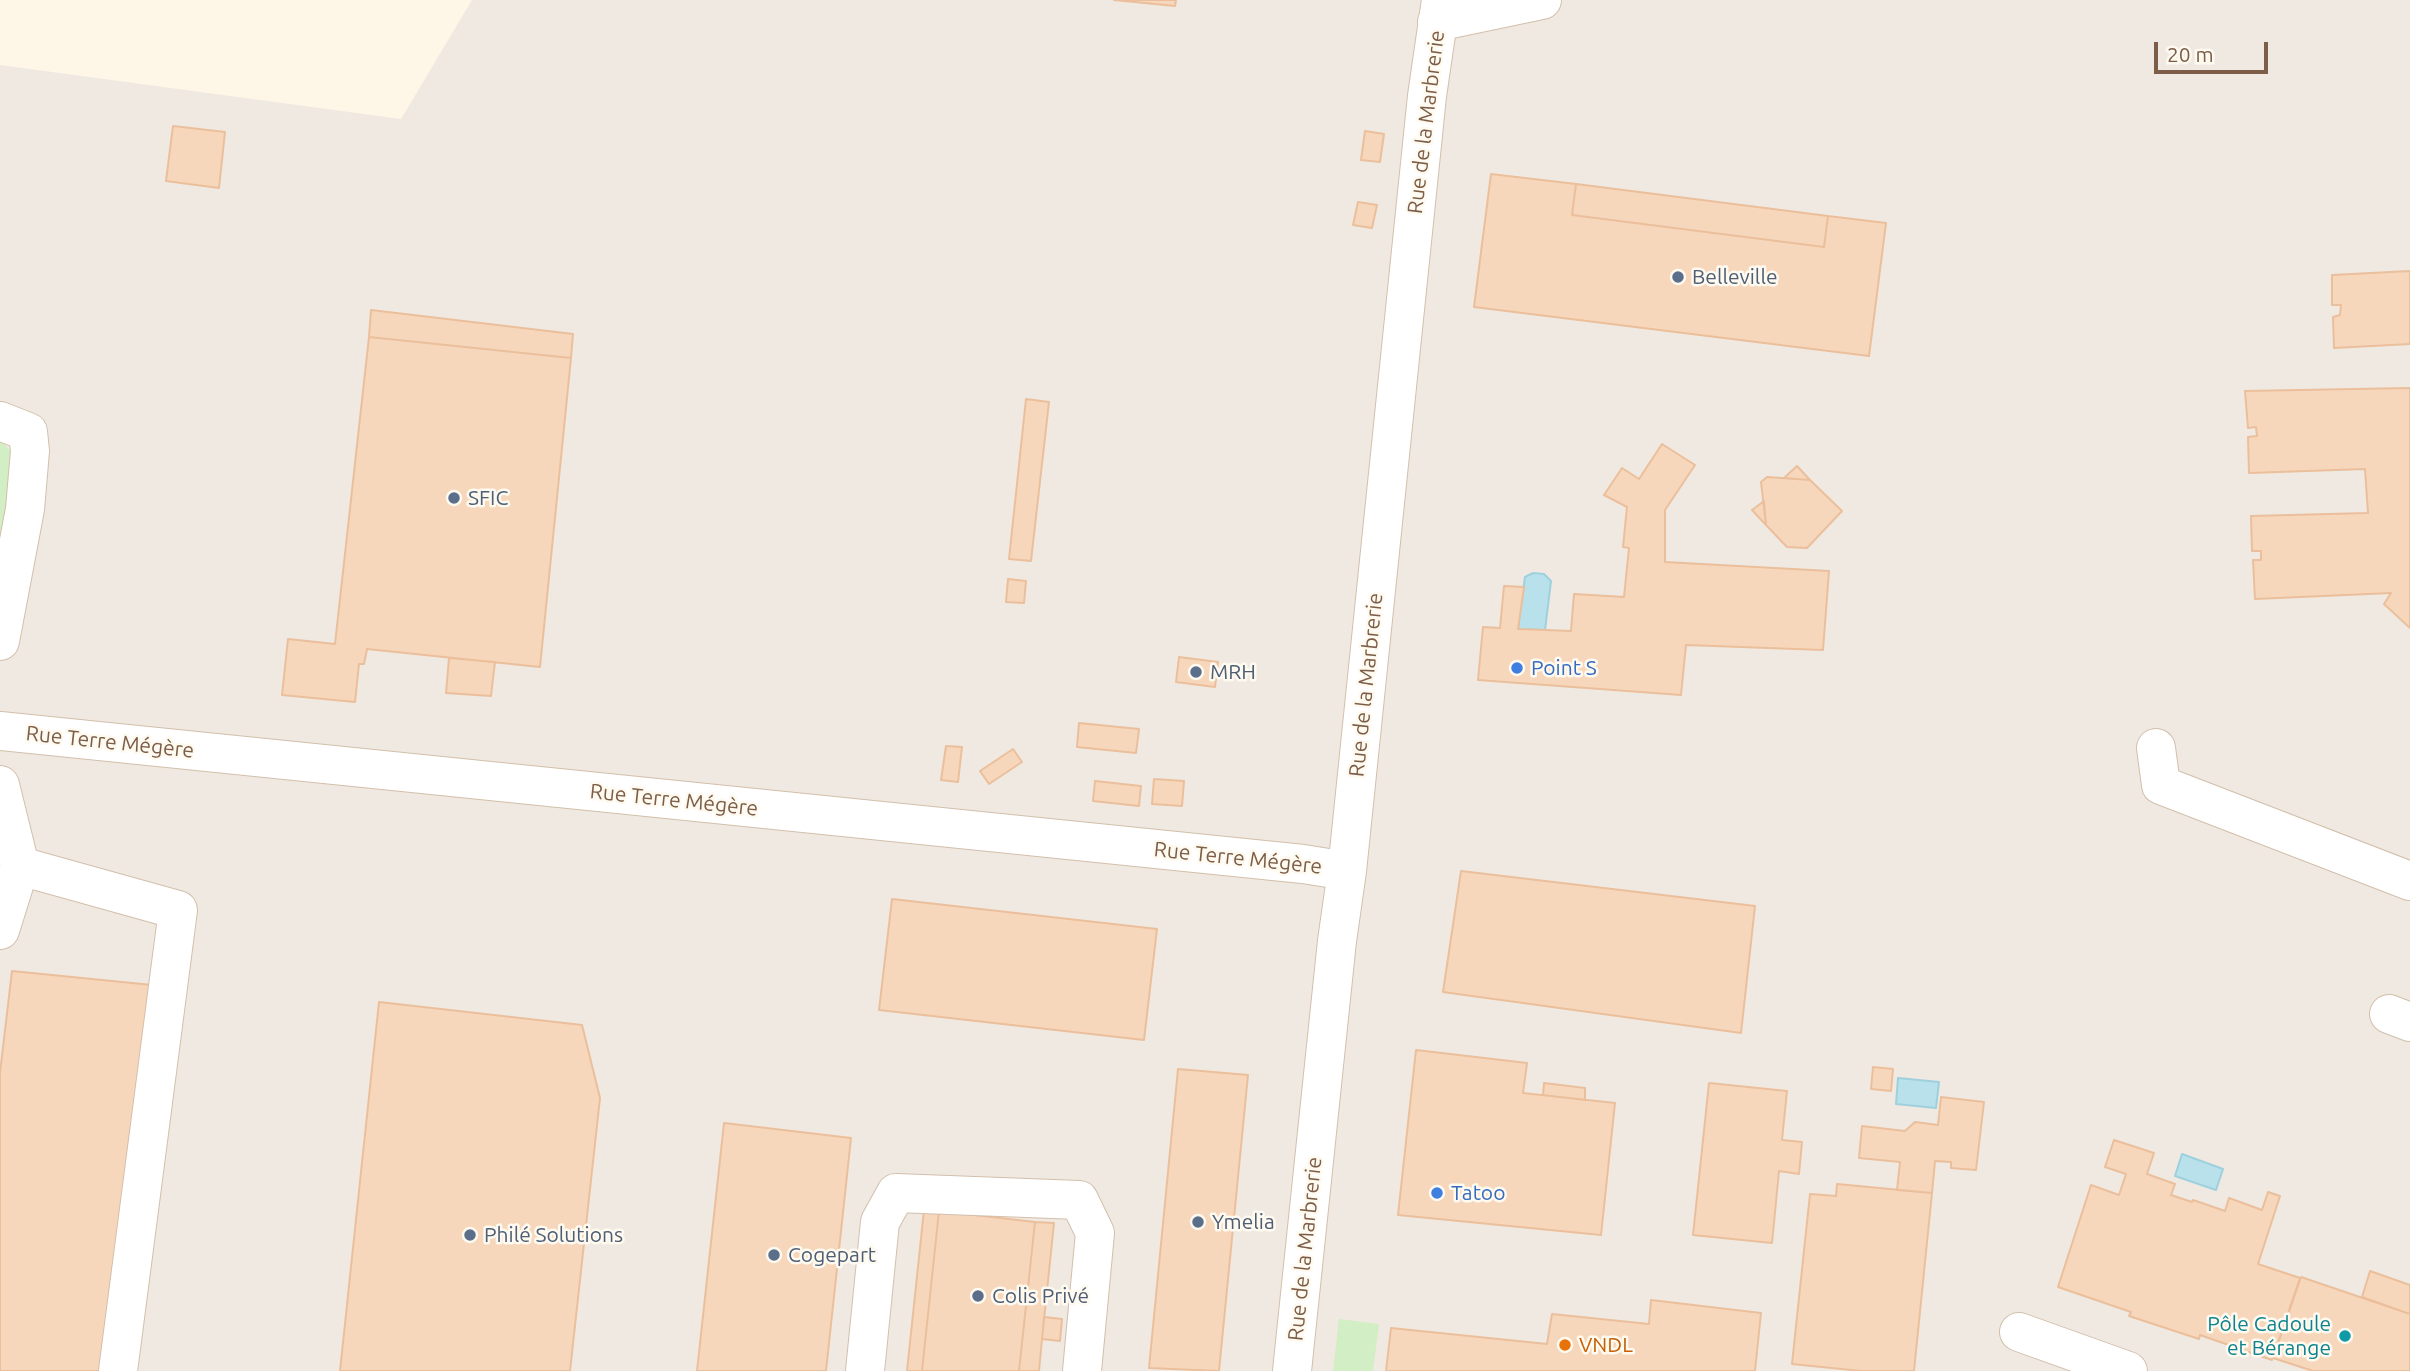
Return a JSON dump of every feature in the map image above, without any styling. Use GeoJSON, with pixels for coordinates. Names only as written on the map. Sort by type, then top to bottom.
{"type":"FeatureCollection","features":[{"type":"Feature","properties":{"kind":"street"},"geometry":{"type":"LineString","coordinates":[[1439,11],[1542,0]]}},
{"type":"Feature","properties":{"kind":"street","name":"Rue de la Marbrerie"},"geometry":{"type":"LineString","coordinates":[[1292,1371],[1427,96],[1439,11]]}},
{"type":"Feature","properties":{"kind":"street"},"geometry":{"type":"LineString","coordinates":[[0,421],[28,432],[30,451],[25,509],[0,641]]}},
{"type":"Feature","properties":{"kind":"street","name":"Rue Terre Mégère"},"geometry":{"type":"LineString","coordinates":[[0,731],[1303,864],[1347,871]]}},
{"type":"Feature","properties":{"kind":"street"},"geometry":{"type":"LineString","coordinates":[[2156,748],[2161,785],[2410,881]]}},
{"type":"Feature","properties":{"kind":"street"},"geometry":{"type":"LineString","coordinates":[[0,785],[20,866],[0,930]]}},
{"type":"Feature","properties":{"kind":"street"},"geometry":{"type":"LineString","coordinates":[[20,866],[178,910],[118,1371]]}},
{"type":"Feature","properties":{"kind":"street"},"geometry":{"type":"LineString","coordinates":[[865,1371],[880,1222],[896,1193],[1079,1200],[1095,1233],[1082,1371]]}},
{"type":"Feature","properties":{"kind":"street"},"geometry":{"type":"LineString","coordinates":[[2019,1332],[2128,1371]]}},
{"type":"Feature","properties":{"kind":"shaded area"},"geometry":{"type":"Polygon","coordinates":[[[472,0],[2410,0],[2410,1371],[0,1371],[0,65],[401,119],[472,0]]]}},
{"type":"Feature","properties":{"kind":"green space"},"geometry":{"type":"Polygon","coordinates":[[[0,439],[13,454],[0,587],[0,439]]]}},
{"type":"Feature","properties":{"kind":"green space"},"geometry":{"type":"Polygon","coordinates":[[[1339,1319],[1379,1324],[1373,1371],[1333,1371],[1339,1319]]]}},
{"type":"Feature","properties":{"kind":"water"},"geometry":{"type":"Polygon","coordinates":[[[1533,573],[1544,574],[1551,581],[1545,630],[1518,629],[1525,577],[1533,573]]]}},
{"type":"Feature","properties":{"kind":"water"},"geometry":{"type":"Polygon","coordinates":[[[1898,1078],[1939,1082],[1936,1108],[1896,1104],[1898,1078]]]}},
{"type":"Feature","properties":{"kind":"water"},"geometry":{"type":"Polygon","coordinates":[[[2182,1154],[2223,1169],[2216,1190],[2175,1176],[2182,1154]]]}},
{"type":"Feature","properties":{"kind":"building"},"geometry":{"type":"Polygon","coordinates":[[[1114,0],[1176,0],[1175,6],[1114,0]]]}},
{"type":"Feature","properties":{"kind":"building"},"geometry":{"type":"Polygon","coordinates":[[[173,126],[225,132],[219,188],[166,181],[173,126]]]}},
{"type":"Feature","properties":{"kind":"building"},"geometry":{"type":"Polygon","coordinates":[[[1365,131],[1384,134],[1380,162],[1361,160],[1365,131]]]}},
{"type":"Feature","properties":{"kind":"building","name":"Belleville"},"geometry":{"type":"Polygon","coordinates":[[[1491,174],[1576,184],[1572,215],[1824,247],[1828,216],[1886,223],[1869,356],[1474,307],[1491,174]]]}},
{"type":"Feature","properties":{"kind":"building"},"geometry":{"type":"Polygon","coordinates":[[[1576,184],[1828,216],[1824,247],[1572,215],[1576,184]]]}},
{"type":"Feature","properties":{"kind":"building"},"geometry":{"type":"Polygon","coordinates":[[[1358,202],[1377,205],[1372,228],[1353,225],[1358,202]]]}},
{"type":"Feature","properties":{"kind":"building"},"geometry":{"type":"Polygon","coordinates":[[[2410,271],[2410,344],[2334,348],[2333,317],[2340,315],[2341,305],[2332,305],[2332,275],[2410,271]]]}},
{"type":"Feature","properties":{"kind":"building"},"geometry":{"type":"Polygon","coordinates":[[[371,310],[573,334],[571,358],[369,337],[371,310]]]}},
{"type":"Feature","properties":{"kind":"building","name":"SFIC"},"geometry":{"type":"Polygon","coordinates":[[[369,337],[571,358],[540,667],[367,649],[364,664],[359,664],[355,702],[282,695],[288,639],[335,644],[369,337]]]}},
{"type":"Feature","properties":{"kind":"building"},"geometry":{"type":"Polygon","coordinates":[[[2410,388],[2410,628],[2384,604],[2391,593],[2255,599],[2253,560],[2261,560],[2261,551],[2252,551],[2251,516],[2368,513],[2365,469],[2249,473],[2248,437],[2257,436],[2256,427],[2248,428],[2245,391],[2410,388]]]}},
{"type":"Feature","properties":{"kind":"building"},"geometry":{"type":"Polygon","coordinates":[[[1026,399],[1049,402],[1031,561],[1009,559],[1026,399]]]}},
{"type":"Feature","properties":{"kind":"building"},"geometry":{"type":"Polygon","coordinates":[[[1662,444],[1695,465],[1665,510],[1665,562],[1829,571],[1823,650],[1686,645],[1681,695],[1478,680],[1483,627],[1500,628],[1504,586],[1524,587],[1518,629],[1571,631],[1574,594],[1624,597],[1629,548],[1623,547],[1627,507],[1604,495],[1622,468],[1639,479],[1662,444]]]}},
{"type":"Feature","properties":{"kind":"building"},"geometry":{"type":"Polygon","coordinates":[[[1797,466],[1810,480],[1784,478],[1797,466]]]}},
{"type":"Feature","properties":{"kind":"building"},"geometry":{"type":"Polygon","coordinates":[[[1767,477],[1810,480],[1842,511],[1807,548],[1787,547],[1766,525],[1761,482],[1767,477]]]}},
{"type":"Feature","properties":{"kind":"building"},"geometry":{"type":"Polygon","coordinates":[[[1764,501],[1766,525],[1752,510],[1764,501]]]}},
{"type":"Feature","properties":{"kind":"building"},"geometry":{"type":"Polygon","coordinates":[[[1008,579],[1026,581],[1024,603],[1006,602],[1008,579]]]}},
{"type":"Feature","properties":{"kind":"building"},"geometry":{"type":"Polygon","coordinates":[[[1179,657],[1218,662],[1215,687],[1176,682],[1179,657]]]}},
{"type":"Feature","properties":{"kind":"building"},"geometry":{"type":"Polygon","coordinates":[[[449,658],[495,662],[491,696],[446,693],[449,658]]]}},
{"type":"Feature","properties":{"kind":"building"},"geometry":{"type":"Polygon","coordinates":[[[1079,723],[1139,729],[1136,753],[1077,747],[1079,723]]]}},
{"type":"Feature","properties":{"kind":"building"},"geometry":{"type":"Polygon","coordinates":[[[946,746],[962,747],[958,782],[941,780],[946,746]]]}},
{"type":"Feature","properties":{"kind":"building"},"geometry":{"type":"Polygon","coordinates":[[[1013,749],[1022,762],[989,784],[980,771],[1013,749]]]}},
{"type":"Feature","properties":{"kind":"building"},"geometry":{"type":"Polygon","coordinates":[[[1154,779],[1184,781],[1182,806],[1152,804],[1154,779]]]}},
{"type":"Feature","properties":{"kind":"building"},"geometry":{"type":"Polygon","coordinates":[[[1095,781],[1141,786],[1139,806],[1093,801],[1095,781]]]}},
{"type":"Feature","properties":{"kind":"building"},"geometry":{"type":"Polygon","coordinates":[[[1461,871],[1755,906],[1741,1033],[1443,992],[1461,871]]]}},
{"type":"Feature","properties":{"kind":"building"},"geometry":{"type":"Polygon","coordinates":[[[892,899],[1157,929],[1144,1040],[879,1010],[892,899]]]}},
{"type":"Feature","properties":{"kind":"building"},"geometry":{"type":"Polygon","coordinates":[[[12,971],[152,985],[107,1371],[0,1371],[0,1073],[12,971]]]}},
{"type":"Feature","properties":{"kind":"building","name":"Philé Solutions"},"geometry":{"type":"Polygon","coordinates":[[[379,1002],[582,1025],[600,1098],[570,1371],[340,1371],[379,1002]]]}},
{"type":"Feature","properties":{"kind":"building"},"geometry":{"type":"Polygon","coordinates":[[[1416,1050],[1527,1063],[1523,1093],[1615,1103],[1601,1235],[1398,1215],[1416,1050]]]}},
{"type":"Feature","properties":{"kind":"building"},"geometry":{"type":"Polygon","coordinates":[[[1873,1067],[1893,1069],[1891,1091],[1871,1089],[1873,1067]]]}},
{"type":"Feature","properties":{"kind":"building","name":"Ymelia"},"geometry":{"type":"Polygon","coordinates":[[[1178,1069],[1248,1075],[1219,1371],[1149,1368],[1178,1069]]]}},
{"type":"Feature","properties":{"kind":"building"},"geometry":{"type":"Polygon","coordinates":[[[1544,1083],[1585,1088],[1585,1100],[1543,1095],[1544,1083]]]}},
{"type":"Feature","properties":{"kind":"building"},"geometry":{"type":"Polygon","coordinates":[[[1709,1083],[1787,1091],[1782,1140],[1802,1142],[1799,1174],[1779,1171],[1772,1243],[1693,1235],[1709,1083]]]}},
{"type":"Feature","properties":{"kind":"building"},"geometry":{"type":"Polygon","coordinates":[[[1941,1097],[1984,1102],[1976,1170],[1951,1168],[1951,1162],[1935,1161],[1932,1193],[1897,1190],[1900,1162],[1859,1158],[1862,1126],[1905,1131],[1915,1122],[1938,1125],[1941,1097]]]}},
{"type":"Feature","properties":{"kind":"building","name":"Cogepart"},"geometry":{"type":"Polygon","coordinates":[[[724,1123],[851,1138],[826,1371],[697,1371],[724,1123]]]}},
{"type":"Feature","properties":{"kind":"building"},"geometry":{"type":"Polygon","coordinates":[[[2114,1140],[2154,1153],[2147,1174],[2175,1184],[2171,1195],[2225,1211],[2229,1198],[2262,1210],[2268,1192],[2280,1196],[2258,1264],[2300,1278],[2272,1360],[2200,1335],[2199,1339],[2129,1316],[2131,1312],[2058,1287],[2091,1185],[2119,1195],[2126,1174],[2105,1167],[2114,1140]]]}},
{"type":"Feature","properties":{"kind":"building"},"geometry":{"type":"Polygon","coordinates":[[[1837,1184],[1932,1193],[1914,1371],[1861,1371],[1792,1364],[1810,1194],[1836,1196],[1837,1184]]]}},
{"type":"Feature","properties":{"kind":"building"},"geometry":{"type":"Polygon","coordinates":[[[924,1210],[939,1211],[922,1371],[907,1371],[924,1210]]]}},
{"type":"Feature","properties":{"kind":"building","name":"Colis Privé"},"geometry":{"type":"Polygon","coordinates":[[[939,1211],[1035,1222],[1019,1371],[922,1371],[939,1211]]]}},
{"type":"Feature","properties":{"kind":"building"},"geometry":{"type":"Polygon","coordinates":[[[1035,1222],[1054,1223],[1039,1371],[1019,1371],[1035,1222]]]}},
{"type":"Feature","properties":{"kind":"building"},"geometry":{"type":"Polygon","coordinates":[[[2370,1271],[2410,1285],[2410,1314],[2362,1297],[2370,1271]]]}},
{"type":"Feature","properties":{"kind":"building","name":"Pôle Cadoule et Bérange"},"geometry":{"type":"Polygon","coordinates":[[[2301,1277],[2410,1314],[2410,1371],[2313,1371],[2273,1358],[2301,1277]]]}},
{"type":"Feature","properties":{"kind":"building"},"geometry":{"type":"Polygon","coordinates":[[[1651,1300],[1761,1313],[1755,1371],[1386,1371],[1391,1328],[1547,1344],[1552,1314],[1649,1324],[1651,1300]]]}},
{"type":"Feature","properties":{"kind":"building"},"geometry":{"type":"Polygon","coordinates":[[[1044,1317],[1062,1319],[1060,1341],[1042,1339],[1044,1317]]]}},
{"type":"Feature","properties":{"kind":"place","name":"Belleville"},"geometry":{"type":"Point","coordinates":[1678,277]}},
{"type":"Feature","properties":{"kind":"place","name":"SFIC"},"geometry":{"type":"Point","coordinates":[454,498]}},
{"type":"Feature","properties":{"kind":"place","name":"Point S"},"geometry":{"type":"Point","coordinates":[1517,668]}},
{"type":"Feature","properties":{"kind":"place","name":"MRH"},"geometry":{"type":"Point","coordinates":[1196,672]}},
{"type":"Feature","properties":{"kind":"place","name":"Tatoo"},"geometry":{"type":"Point","coordinates":[1437,1193]}},
{"type":"Feature","properties":{"kind":"place","name":"Ymelia"},"geometry":{"type":"Point","coordinates":[1198,1222]}},
{"type":"Feature","properties":{"kind":"place","name":"Philé Solutions"},"geometry":{"type":"Point","coordinates":[470,1235]}},
{"type":"Feature","properties":{"kind":"place","name":"Cogepart"},"geometry":{"type":"Point","coordinates":[774,1255]}},
{"type":"Feature","properties":{"kind":"place","name":"Colis Privé"},"geometry":{"type":"Point","coordinates":[978,1296]}},
{"type":"Feature","properties":{"kind":"place","name":"Pôle Cadoule et Bérange"},"geometry":{"type":"Point","coordinates":[2345,1336]}},
{"type":"Feature","properties":{"kind":"place","name":"VNDL"},"geometry":{"type":"Point","coordinates":[1565,1345]}}]}
